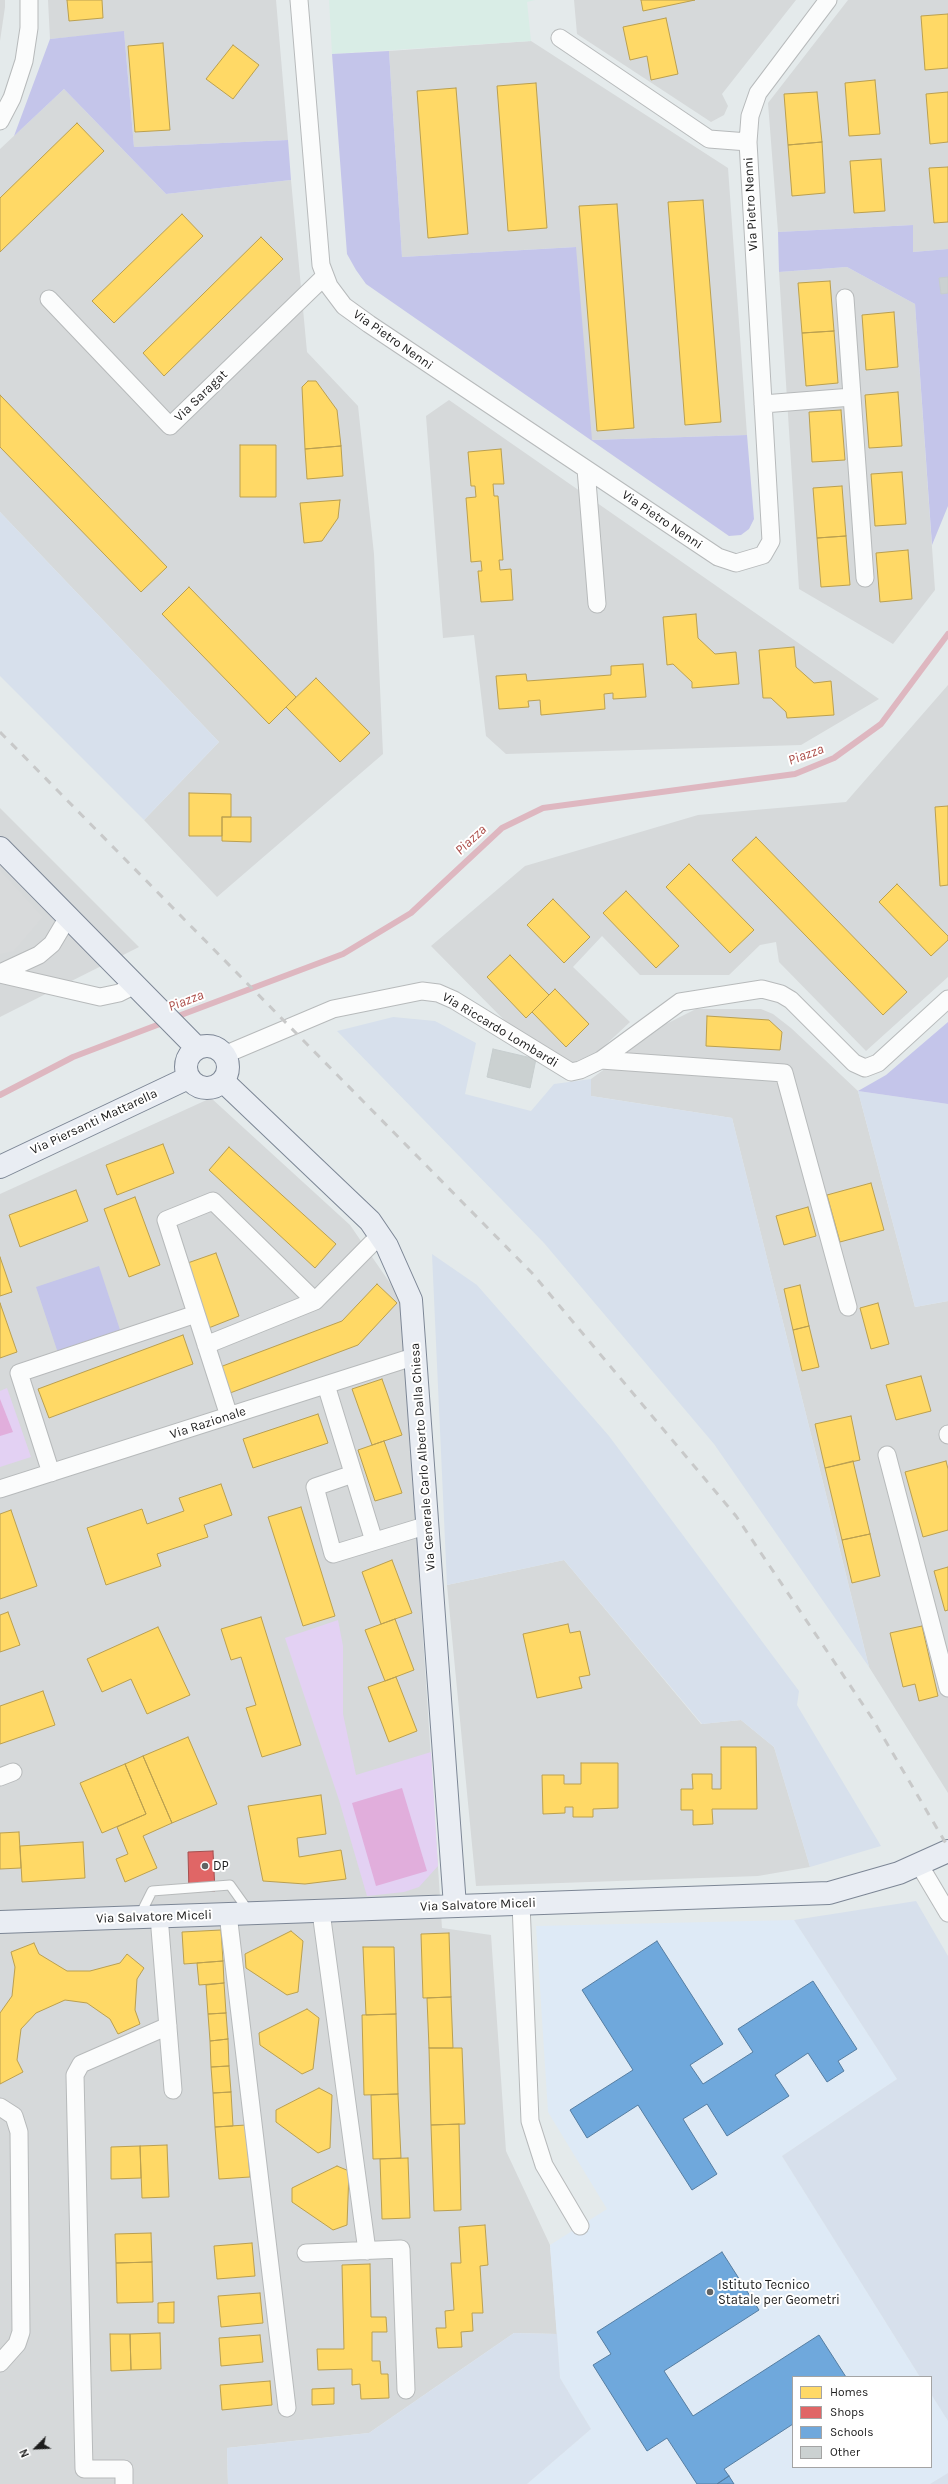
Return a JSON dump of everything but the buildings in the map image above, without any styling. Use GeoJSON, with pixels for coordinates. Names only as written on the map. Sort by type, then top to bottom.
{"type":"FeatureCollection","features":[{"type":"Feature","properties":{"kind":"street"},"geometry":{"type":"LineString","coordinates":[[0,121],[12,98],[24,61],[29,28],[29,0]]}},
{"type":"Feature","properties":{"kind":"street","name":"Via Pietro Nenni"},"geometry":{"type":"LineString","coordinates":[[299,0],[324,277],[344,306],[718,557],[736,563],[763,555],[771,541],[748,142],[750,116],[758,93],[828,0]]}},
{"type":"Feature","properties":{"kind":"street"},"geometry":{"type":"LineString","coordinates":[[560,38],[709,139],[748,142]]}},
{"type":"Feature","properties":{"kind":"street","name":"Via Saragat"},"geometry":{"type":"LineString","coordinates":[[49,299],[170,426],[324,277]]}},
{"type":"Feature","properties":{"kind":"street"},"geometry":{"type":"LineString","coordinates":[[845,298],[865,578]]}},
{"type":"Feature","properties":{"kind":"street"},"geometry":{"type":"LineString","coordinates":[[763,404],[852,397]]}},
{"type":"Feature","properties":{"kind":"street"},"geometry":{"type":"LineString","coordinates":[[586,469],[597,604]]}},
{"type":"Feature","properties":{"kind":"street"},"geometry":{"type":"LineString","coordinates":[[0,848],[190,1041],[209,1046],[224,1055],[228,1069],[223,1081],[218,1086],[205,1089],[198,1087],[188,1078],[186,1072],[190,1041]]}},
{"type":"Feature","properties":{"kind":"street"},"geometry":{"type":"LineString","coordinates":[[0,973],[39,955],[52,944],[68,917]]}},
{"type":"Feature","properties":{"kind":"street"},"geometry":{"type":"LineString","coordinates":[[0,973],[100,998],[119,994],[135,985]]}},
{"type":"Feature","properties":{"kind":"street","name":"Via Riccardo Lombardi"},"geometry":{"type":"LineString","coordinates":[[224,1055],[333,1009],[422,991],[438,992],[454,1000],[571,1072],[580,1070],[601,1060],[680,1002],[762,989],[781,994],[791,1000],[854,1062],[865,1068],[872,1067],[948,1000]]}},
{"type":"Feature","properties":{"kind":"street"},"geometry":{"type":"LineString","coordinates":[[601,1060],[784,1073],[848,1307]]}},
{"type":"Feature","properties":{"kind":"street","name":"Via Piersanti Mattarella"},"geometry":{"type":"LineString","coordinates":[[0,1167],[188,1078]]}},
{"type":"Feature","properties":{"kind":"street","name":"Via Generale Carlo Alberto Dalla Chiesa"},"geometry":{"type":"LineString","coordinates":[[223,1081],[370,1221],[388,1246],[411,1300],[455,1906]]}},
{"type":"Feature","properties":{"kind":"street"},"geometry":{"type":"LineString","coordinates":[[229,1416],[166,1220],[213,1201],[315,1301]]}},
{"type":"Feature","properties":{"kind":"street"},"geometry":{"type":"LineString","coordinates":[[206,1345],[315,1301],[380,1235]]}},
{"type":"Feature","properties":{"kind":"street"},"geometry":{"type":"LineString","coordinates":[[51,1473],[19,1373],[196,1314]]}},
{"type":"Feature","properties":{"kind":"street","name":"Via Razionale"},"geometry":{"type":"LineString","coordinates":[[0,1489],[416,1356]]}},
{"type":"Feature","properties":{"kind":"street"},"geometry":{"type":"LineString","coordinates":[[326,1385],[374,1541]]}},
{"type":"Feature","properties":{"kind":"street"},"geometry":{"type":"LineString","coordinates":[[887,1455],[948,1688]]}},
{"type":"Feature","properties":{"kind":"street"},"geometry":{"type":"LineString","coordinates":[[353,1474],[315,1487],[334,1554],[428,1525]]}},
{"type":"Feature","properties":{"kind":"street","name":"Via Salvatore Miceli"},"geometry":{"type":"LineString","coordinates":[[0,1922],[149,1916],[321,1912],[829,1893],[920,1866],[948,1851]]}},
{"type":"Feature","properties":{"kind":"street"},"geometry":{"type":"LineString","coordinates":[[920,1866],[948,1913]]}},
{"type":"Feature","properties":{"kind":"street"},"geometry":{"type":"LineString","coordinates":[[521,1904],[530,2121],[544,2165],[580,2226]]}},
{"type":"Feature","properties":{"kind":"street"},"geometry":{"type":"LineString","coordinates":[[321,1912],[367,2251]]}},
{"type":"Feature","properties":{"kind":"street"},"geometry":{"type":"LineString","coordinates":[[228,1914],[287,2408]]}},
{"type":"Feature","properties":{"kind":"street"},"geometry":{"type":"LineString","coordinates":[[149,1916],[168,2026],[173,2090]]}},
{"type":"Feature","properties":{"kind":"street"},"geometry":{"type":"LineString","coordinates":[[124,2484],[124,2469],[84,2469],[75,2076],[81,2064],[168,2026]]}},
{"type":"Feature","properties":{"kind":"street"},"geometry":{"type":"LineString","coordinates":[[0,2107],[14,2116],[19,2132],[21,2332],[17,2344],[0,2363]]}},
{"type":"Feature","properties":{"kind":"street"},"geometry":{"type":"LineString","coordinates":[[306,2254],[402,2249],[406,2390]]}},
{"type":"Feature","properties":{"kind":"lane"},"geometry":{"type":"LineString","coordinates":[[149,1916],[152,1891],[230,1885],[251,1914]]}},
{"type":"Feature","properties":{"kind":"shaded area"},"geometry":{"type":"Polygon","coordinates":[[[0,0],[5,0],[5,7],[0,41],[0,0]]]}},
{"type":"Feature","properties":{"kind":"shaded area"},"geometry":{"type":"Polygon","coordinates":[[[48,0],[276,0],[288,140],[134,147],[124,32],[50,39],[48,0]]]}},
{"type":"Feature","properties":{"kind":"shaded area"},"geometry":{"type":"Polygon","coordinates":[[[329,0],[535,0],[527,2],[531,41],[332,54],[329,0]]]}},
{"type":"Feature","properties":{"kind":"shaded area"},"geometry":{"type":"Polygon","coordinates":[[[574,0],[796,0],[722,94],[728,106],[724,115],[711,122],[577,34],[574,0]]]}},
{"type":"Feature","properties":{"kind":"shaded area"},"geometry":{"type":"Polygon","coordinates":[[[848,0],[948,0],[948,249],[913,252],[913,225],[778,232],[768,103],[848,0]]]}},
{"type":"Feature","properties":{"kind":"shaded area"},"geometry":{"type":"Polygon","coordinates":[[[124,31],[134,147],[288,140],[291,180],[166,194],[64,89],[14,136],[50,39],[124,31]]]}},
{"type":"Feature","properties":{"kind":"shaded area"},"geometry":{"type":"Polygon","coordinates":[[[531,41],[728,168],[747,435],[591,440],[575,247],[402,257],[389,51],[531,41]]]}},
{"type":"Feature","properties":{"kind":"shaded area"},"geometry":{"type":"Polygon","coordinates":[[[389,51],[402,257],[576,247],[592,440],[747,435],[754,519],[749,529],[741,535],[729,536],[366,284],[347,254],[332,54],[389,51]]]}},
{"type":"Feature","properties":{"kind":"shaded area"},"geometry":{"type":"Polygon","coordinates":[[[64,89],[166,194],[291,180],[307,352],[358,406],[374,554],[383,754],[217,897],[144,820],[219,742],[0,512],[0,149],[64,89]]]}},
{"type":"Feature","properties":{"kind":"shaded area"},"geometry":{"type":"Polygon","coordinates":[[[913,225],[913,252],[948,249],[948,506],[932,545],[915,304],[847,267],[779,272],[778,232],[913,225]]]}},
{"type":"Feature","properties":{"kind":"shaded area"},"geometry":{"type":"Polygon","coordinates":[[[847,267],[915,304],[935,590],[893,644],[799,589],[779,272],[847,267]]]}},
{"type":"Feature","properties":{"kind":"shaded area"},"geometry":{"type":"Polygon","coordinates":[[[449,400],[879,699],[801,745],[506,754],[486,736],[474,635],[443,638],[426,416],[449,400]]]}},
{"type":"Feature","properties":{"kind":"shaded area"},"geometry":{"type":"Polygon","coordinates":[[[0,512],[219,742],[144,820],[0,676],[0,512]]]}},
{"type":"Feature","properties":{"kind":"shaded area"},"geometry":{"type":"Polygon","coordinates":[[[948,685],[948,977],[866,1051],[779,962],[776,942],[760,945],[729,975],[640,975],[602,936],[573,967],[630,1022],[599,1051],[572,1063],[508,1024],[431,946],[525,866],[698,815],[846,802],[948,685]]]}},
{"type":"Feature","properties":{"kind":"shaded area"},"geometry":{"type":"Polygon","coordinates":[[[0,808],[139,947],[0,1017],[0,808]]]}},
{"type":"Feature","properties":{"kind":"shaded area"},"geometry":{"type":"Polygon","coordinates":[[[0,870],[43,917],[14,951],[0,954],[0,870]]]}},
{"type":"Feature","properties":{"kind":"shaded area"},"geometry":{"type":"Polygon","coordinates":[[[696,1009],[761,1009],[773,1014],[791,1028],[858,1091],[915,1307],[948,1301],[948,1793],[869,1667],[732,1118],[591,1096],[591,1079],[666,1024],[696,1009]]]}},
{"type":"Feature","properties":{"kind":"shaded area"},"geometry":{"type":"Polygon","coordinates":[[[393,1017],[435,1021],[476,1043],[465,1094],[531,1111],[554,1084],[591,1079],[591,1096],[732,1118],[869,1667],[714,1444],[544,1243],[337,1031],[393,1017]]]}},
{"type":"Feature","properties":{"kind":"shaded area"},"geometry":{"type":"Polygon","coordinates":[[[948,1022],[948,1104],[858,1091],[886,1075],[948,1022]]]}},
{"type":"Feature","properties":{"kind":"shaded area"},"geometry":{"type":"Polygon","coordinates":[[[858,1091],[948,1104],[948,1301],[915,1307],[858,1091]]]}},
{"type":"Feature","properties":{"kind":"shaded area"},"geometry":{"type":"Polygon","coordinates":[[[211,1098],[350,1225],[401,1299],[442,1928],[491,1935],[506,2151],[550,2245],[557,2334],[514,2333],[369,2433],[227,2448],[228,2484],[0,2484],[0,1194],[211,1098]]]}},
{"type":"Feature","properties":{"kind":"shaded area"},"geometry":{"type":"Polygon","coordinates":[[[432,1254],[477,1285],[609,1436],[799,1691],[797,1705],[881,1846],[810,1867],[774,1747],[741,1720],[702,1724],[564,1560],[447,1585],[432,1254]]]}},
{"type":"Feature","properties":{"kind":"shaded area"},"geometry":{"type":"Polygon","coordinates":[[[99,1266],[123,1339],[60,1359],[36,1287],[99,1266]]]}},
{"type":"Feature","properties":{"kind":"shaded area"},"geometry":{"type":"Polygon","coordinates":[[[7,1388],[31,1457],[0,1467],[0,1391],[7,1388]]]}},
{"type":"Feature","properties":{"kind":"shaded area"},"geometry":{"type":"Polygon","coordinates":[[[0,1399],[13,1432],[0,1436],[0,1399]]]}},
{"type":"Feature","properties":{"kind":"shaded area"},"geometry":{"type":"Polygon","coordinates":[[[564,1560],[701,1724],[741,1720],[774,1747],[810,1867],[758,1876],[476,1886],[447,1585],[564,1560]]]}},
{"type":"Feature","properties":{"kind":"shaded area"},"geometry":{"type":"Polygon","coordinates":[[[338,1620],[343,1646],[343,1714],[356,1775],[431,1752],[438,1866],[419,1887],[404,1892],[367,1896],[339,1800],[285,1638],[338,1620]]]}},
{"type":"Feature","properties":{"kind":"shaded area"},"geometry":{"type":"Polygon","coordinates":[[[402,1788],[427,1871],[376,1886],[352,1803],[402,1788]]]}},
{"type":"Feature","properties":{"kind":"shaded area"},"geometry":{"type":"Polygon","coordinates":[[[916,1901],[948,1956],[948,2421],[932,2396],[932,2376],[919,2376],[782,2156],[897,2079],[794,1920],[916,1901]]]}},
{"type":"Feature","properties":{"kind":"shaded area"},"geometry":{"type":"Polygon","coordinates":[[[794,1920],[897,2079],[782,2156],[919,2376],[792,2376],[792,2468],[932,2468],[932,2396],[948,2421],[948,2473],[930,2484],[527,2484],[591,2429],[560,2378],[550,2245],[607,2209],[548,2112],[536,1926],[794,1920]]]}},
{"type":"Feature","properties":{"kind":"shaded area"},"geometry":{"type":"Polygon","coordinates":[[[514,2333],[557,2334],[560,2378],[591,2429],[527,2484],[228,2484],[227,2448],[369,2433],[514,2333]]]}},
{"type":"Feature","properties":{"kind":"shaded area"},"geometry":{"type":"Polygon","coordinates":[[[948,2473],[948,2484],[930,2484],[948,2473]]]}},
{"type":"Feature","properties":{"kind":"waterway","name":"Piazza"},"geometry":{"type":"LineString","coordinates":[[173,1018],[343,954],[411,913],[502,828],[543,808],[795,774],[834,758],[881,724],[948,634]]}},
{"type":"Feature","properties":{"kind":"waterway","name":"Piazza"},"geometry":{"type":"LineString","coordinates":[[0,1095],[73,1057],[165,1022]]}},
{"type":"Feature","properties":{"kind":"railway"},"geometry":{"type":"LineString","coordinates":[[0,732],[532,1273],[736,1516],[872,1718],[948,1847]]}},
{"type":"Feature","properties":{"kind":"place","name":"DP"},"geometry":{"type":"Point","coordinates":[205,1866]}},
{"type":"Feature","properties":{"kind":"place","name":"Istituto Tecnico Statale per Geometri"},"geometry":{"type":"Point","coordinates":[710,2292]}}]}
